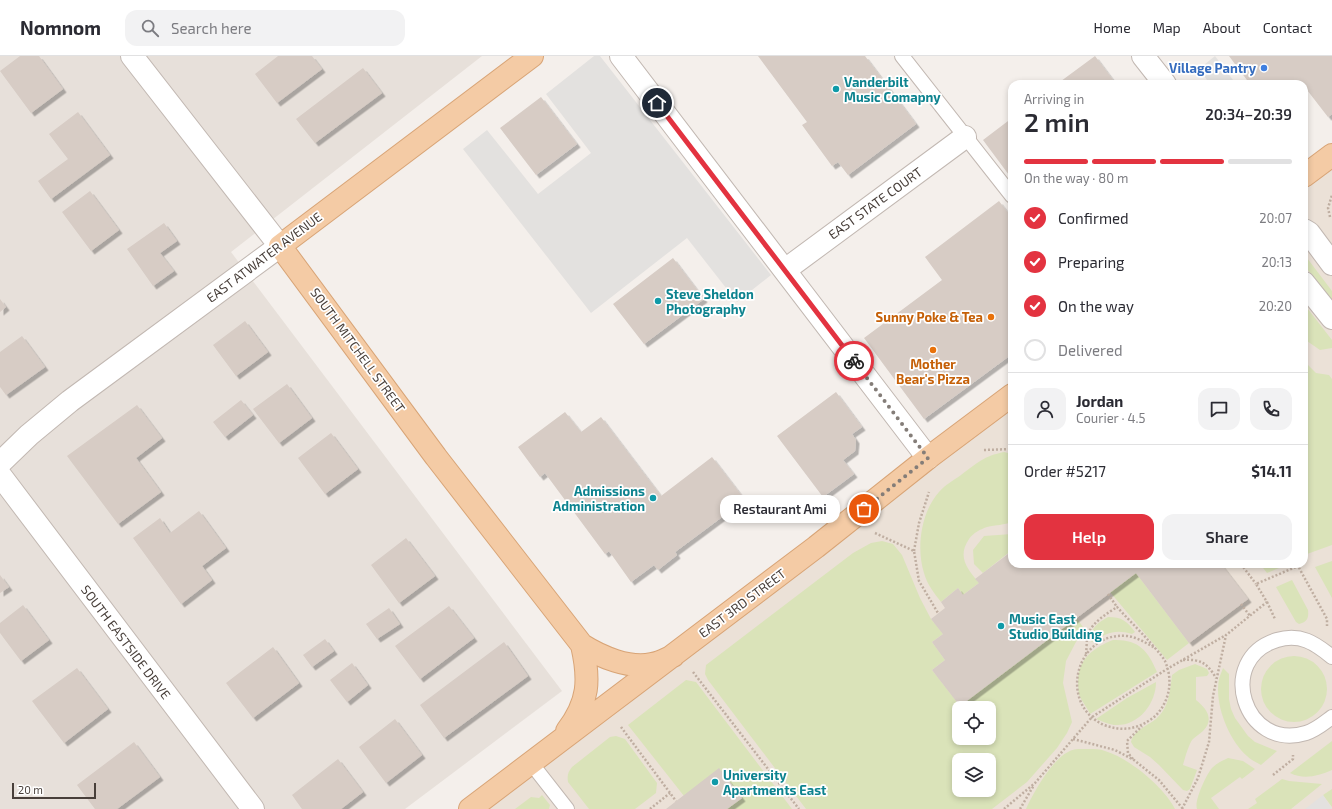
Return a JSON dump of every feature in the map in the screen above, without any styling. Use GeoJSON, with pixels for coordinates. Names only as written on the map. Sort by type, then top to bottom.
{"type":"FeatureCollection","features":[{"type":"Feature","properties":{"kind":"main road","name":"EAST ATWATER AVENUE"},"geometry":{"type":"LineString","coordinates":[[280,246],[532,56]]}},
{"type":"Feature","properties":{"kind":"main road"},"geometry":{"type":"LineString","coordinates":[[1308,173],[1332,155]]}},
{"type":"Feature","properties":{"kind":"main road","name":"SOUTH MITCHELL STREET"},"geometry":{"type":"LineString","coordinates":[[280,246],[436,457],[582,645],[608,658],[636,665],[653,664],[673,656]]}},
{"type":"Feature","properties":{"kind":"main road","name":"EAST 3RD STREET"},"geometry":{"type":"LineString","coordinates":[[470,809],[816,547],[928,458],[1008,398]]}},
{"type":"Feature","properties":{"kind":"main road","name":"SOUTH MITCHELL STREET"},"geometry":{"type":"LineString","coordinates":[[550,749],[575,720],[586,694],[586,671],[582,645]]}},
{"type":"Feature","properties":{"kind":"street","name":"SOUTH MITCHELL STREET"},"geometry":{"type":"LineString","coordinates":[[132,56],[280,246]]}},
{"type":"Feature","properties":{"kind":"street"},"geometry":{"type":"LineString","coordinates":[[621,56],[928,458]]}},
{"type":"Feature","properties":{"kind":"street"},"geometry":{"type":"LineString","coordinates":[[1142,56],[1162,80]]}},
{"type":"Feature","properties":{"kind":"street","name":"EAST STATE COURT"},"geometry":{"type":"LineString","coordinates":[[785,270],[965,136]]}},
{"type":"Feature","properties":{"kind":"street"},"geometry":{"type":"LineString","coordinates":[[1308,232],[1332,264]]}},
{"type":"Feature","properties":{"kind":"street","name":"EAST ATWATER AVENUE"},"geometry":{"type":"LineString","coordinates":[[0,462],[29,435],[70,401],[280,246]]}},
{"type":"Feature","properties":{"kind":"street"},"geometry":{"type":"LineString","coordinates":[[1308,288],[1332,318]]}},
{"type":"Feature","properties":{"kind":"street","name":"SOUTH EASTSIDE DRIVE"},"geometry":{"type":"LineString","coordinates":[[0,475],[253,809]]}},
{"type":"Feature","properties":{"kind":"lane"},"geometry":{"type":"LineString","coordinates":[[902,56],[1008,191]]}},
{"type":"Feature","properties":{"kind":"lane"},"geometry":{"type":"LineString","coordinates":[[1330,656],[1308,640],[1284,638],[1270,642],[1259,650],[1250,660],[1244,675],[1242,690],[1246,705],[1253,718],[1272,732],[1295,736],[1317,729],[1332,717]]}},
{"type":"Feature","properties":{"kind":"lane"},"geometry":{"type":"LineString","coordinates":[[531,763],[567,809]]}},
{"type":"Feature","properties":{"kind":"path"},"geometry":{"type":"LineString","coordinates":[[1330,218],[1328,208],[1332,194]]}},
{"type":"Feature","properties":{"kind":"path"},"geometry":{"type":"LineString","coordinates":[[984,450],[1008,449]]}},
{"type":"Feature","properties":{"kind":"path"},"geometry":{"type":"LineString","coordinates":[[929,492],[919,523],[914,551],[919,581],[938,614]]}},
{"type":"Feature","properties":{"kind":"path"},"geometry":{"type":"LineString","coordinates":[[874,533],[914,551]]}},
{"type":"Feature","properties":{"kind":"path"},"geometry":{"type":"LineString","coordinates":[[1244,568],[1256,584]]}},
{"type":"Feature","properties":{"kind":"path"},"geometry":{"type":"LineString","coordinates":[[1299,568],[1327,619],[1330,656]]}},
{"type":"Feature","properties":{"kind":"path"},"geometry":{"type":"LineString","coordinates":[[1108,594],[1155,648],[1164,660],[1170,675],[1170,690],[1164,705],[1155,717],[1142,725],[1127,741],[1128,753],[1134,760],[1159,780],[1184,809]]}},
{"type":"Feature","properties":{"kind":"path"},"geometry":{"type":"LineString","coordinates":[[1241,604],[1250,616]]}},
{"type":"Feature","properties":{"kind":"path"},"geometry":{"type":"LineString","coordinates":[[1117,606],[1094,625],[1088,632],[1086,654],[1079,668],[1076,683],[1079,698],[1086,711],[1097,722],[1112,728],[1127,729],[1142,725]]}},
{"type":"Feature","properties":{"kind":"path"},"geometry":{"type":"LineString","coordinates":[[1004,809],[1035,783],[1092,717],[1167,669],[1226,635]]}},
{"type":"Feature","properties":{"kind":"path"},"geometry":{"type":"LineString","coordinates":[[1086,654],[1098,644],[1112,637],[1127,636],[1142,640],[1155,648]]}},
{"type":"Feature","properties":{"kind":"path"},"geometry":{"type":"LineString","coordinates":[[1183,660],[1200,661],[1208,667],[1216,678]]}},
{"type":"Feature","properties":{"kind":"path"},"geometry":{"type":"LineString","coordinates":[[691,670],[800,809]]}},
{"type":"Feature","properties":{"kind":"path"},"geometry":{"type":"LineString","coordinates":[[618,724],[676,801]]}},
{"type":"Feature","properties":{"kind":"path"},"geometry":{"type":"LineString","coordinates":[[1072,739],[1115,750],[1134,760]]}},
{"type":"Feature","properties":{"kind":"path"},"geometry":{"type":"LineString","coordinates":[[1020,809],[1035,783]]}},
{"type":"Feature","properties":{"kind":"path"},"geometry":{"type":"LineString","coordinates":[[650,809],[670,793]]}},
{"type":"Feature","properties":{"kind":"shaded area"},"geometry":{"type":"Polygon","coordinates":[[[0,56],[482,56],[231,252],[562,691],[405,809],[0,809],[0,56]]]}},
{"type":"Feature","properties":{"kind":"shaded area"},"geometry":{"type":"Polygon","coordinates":[[[594,56],[600,56],[771,275],[737,302],[687,238],[591,313],[463,149],[487,130],[538,194],[591,153],[546,94],[594,56]]]}},
{"type":"Feature","properties":{"kind":"shaded area"},"geometry":{"type":"Polygon","coordinates":[[[1215,56],[1233,80],[1207,80],[1199,69],[1215,56]]]}},
{"type":"Feature","properties":{"kind":"shaded area"},"geometry":{"type":"Polygon","coordinates":[[[1332,158],[1332,809],[488,809],[613,716],[1008,407],[1008,568],[1308,568],[1308,176],[1332,158]]]}},
{"type":"Feature","properties":{"kind":"shaded area"},"geometry":{"type":"Polygon","coordinates":[[[1323,795],[1332,809],[1305,809],[1323,795]]]}},
{"type":"Feature","properties":{"kind":"green space"},"geometry":{"type":"Polygon","coordinates":[[[1308,259],[1332,291],[1332,301],[1308,270],[1308,259]]]}},
{"type":"Feature","properties":{"kind":"green space"},"geometry":{"type":"Polygon","coordinates":[[[1308,309],[1332,340],[1332,348],[1320,350],[1308,342],[1308,309]]]}},
{"type":"Feature","properties":{"kind":"green space"},"geometry":{"type":"Polygon","coordinates":[[[1308,365],[1316,373],[1329,375],[1332,379],[1332,545],[1308,554],[1308,365]]]}},
{"type":"Feature","properties":{"kind":"green space"},"geometry":{"type":"Polygon","coordinates":[[[1004,452],[1008,453],[1008,523],[982,529],[969,539],[965,545],[965,562],[979,583],[963,595],[958,588],[941,602],[933,592],[924,573],[920,553],[920,542],[924,520],[933,500],[939,492],[981,460],[1004,452]]]}},
{"type":"Feature","properties":{"kind":"green space"},"geometry":{"type":"Polygon","coordinates":[[[1008,534],[1008,553],[983,573],[974,564],[973,550],[984,536],[1008,534]]]}},
{"type":"Feature","properties":{"kind":"green space"},"geometry":{"type":"Polygon","coordinates":[[[882,541],[893,544],[902,555],[920,598],[931,619],[943,634],[932,642],[945,660],[932,670],[956,701],[952,701],[952,745],[996,745],[996,701],[967,701],[1076,617],[1085,630],[1076,642],[1066,661],[1063,683],[1072,722],[1067,733],[1057,748],[1027,782],[992,809],[806,809],[708,680],[705,674],[706,665],[853,553],[871,543],[882,541]]]}},
{"type":"Feature","properties":{"kind":"green space"},"geometry":{"type":"Polygon","coordinates":[[[1332,561],[1332,598],[1315,567],[1332,561]]]}},
{"type":"Feature","properties":{"kind":"green space"},"geometry":{"type":"Polygon","coordinates":[[[1263,568],[1279,568],[1267,573],[1263,568]]]}},
{"type":"Feature","properties":{"kind":"green space"},"geometry":{"type":"Polygon","coordinates":[[[1136,573],[1189,643],[1167,660],[1110,592],[1136,573]]]}},
{"type":"Feature","properties":{"kind":"green space"},"geometry":{"type":"Polygon","coordinates":[[[1292,580],[1308,610],[1307,619],[1299,624],[1296,622],[1276,587],[1292,580]]]}},
{"type":"Feature","properties":{"kind":"green space"},"geometry":{"type":"Polygon","coordinates":[[[1108,617],[1124,620],[1135,632],[1132,634],[1121,632],[1111,633],[1092,642],[1090,640],[1090,636],[1093,629],[1098,623],[1108,617]]]}},
{"type":"Feature","properties":{"kind":"green space"},"geometry":{"type":"Polygon","coordinates":[[[1113,640],[1129,641],[1141,647],[1154,664],[1157,672],[1090,714],[1079,695],[1078,679],[1081,665],[1094,650],[1113,640]]]}},
{"type":"Feature","properties":{"kind":"green space"},"geometry":{"type":"Polygon","coordinates":[[[1288,656],[1300,656],[1312,661],[1322,671],[1327,683],[1325,702],[1312,717],[1300,722],[1288,722],[1276,717],[1266,707],[1261,695],[1261,683],[1266,671],[1276,661],[1288,656]]]}},
{"type":"Feature","properties":{"kind":"green space"},"geometry":{"type":"Polygon","coordinates":[[[1195,664],[1207,669],[1209,673],[1207,676],[1196,677],[1196,700],[1206,710],[1209,718],[1207,727],[1192,741],[1183,765],[1197,770],[1190,789],[1187,791],[1183,790],[1159,765],[1150,757],[1134,747],[1131,742],[1138,731],[1156,719],[1164,710],[1168,699],[1172,675],[1179,670],[1195,664]]]}},
{"type":"Feature","properties":{"kind":"green space"},"geometry":{"type":"Polygon","coordinates":[[[1223,668],[1229,674],[1229,699],[1235,718],[1248,736],[1255,742],[1277,751],[1261,765],[1250,759],[1240,749],[1234,741],[1224,721],[1218,689],[1219,679],[1223,668]]]}},
{"type":"Feature","properties":{"kind":"green space"},"geometry":{"type":"Polygon","coordinates":[[[686,680],[696,682],[792,809],[727,809],[742,798],[684,796],[628,725],[686,680]]]}},
{"type":"Feature","properties":{"kind":"green space"},"geometry":{"type":"Polygon","coordinates":[[[1156,682],[1153,698],[1149,706],[1138,718],[1123,725],[1114,725],[1096,719],[1127,698],[1156,682]]]}},
{"type":"Feature","properties":{"kind":"green space"},"geometry":{"type":"Polygon","coordinates":[[[616,736],[625,739],[657,783],[656,793],[635,809],[589,809],[568,782],[569,772],[572,767],[610,737],[616,736]]]}},
{"type":"Feature","properties":{"kind":"green space"},"geometry":{"type":"Polygon","coordinates":[[[1332,741],[1332,770],[1322,774],[1306,777],[1290,773],[1332,741]]]}},
{"type":"Feature","properties":{"kind":"green space"},"geometry":{"type":"Polygon","coordinates":[[[1095,749],[1125,760],[1145,774],[1170,800],[1175,809],[1026,809],[1033,794],[1050,769],[1062,756],[1073,750],[1095,749]]]}},
{"type":"Feature","properties":{"kind":"green space"},"geometry":{"type":"Polygon","coordinates":[[[1228,758],[1243,761],[1255,769],[1242,779],[1240,777],[1211,798],[1219,809],[1197,809],[1199,794],[1210,771],[1220,762],[1228,758]]]}},
{"type":"Feature","properties":{"kind":"green space"},"geometry":{"type":"Polygon","coordinates":[[[1282,779],[1322,784],[1291,809],[1248,809],[1257,803],[1255,799],[1282,779]]]}},
{"type":"Feature","properties":{"kind":"green space"},"geometry":{"type":"Polygon","coordinates":[[[1332,789],[1332,807],[1323,795],[1332,789]]]}},
{"type":"Feature","properties":{"kind":"green space"},"geometry":{"type":"Polygon","coordinates":[[[542,795],[550,805],[549,809],[515,809],[531,797],[539,798],[542,795]]]}},
{"type":"Feature","properties":{"kind":"building"},"geometry":{"type":"Polygon","coordinates":[[[20,56],[39,56],[63,89],[31,113],[0,71],[20,56]]]}},
{"type":"Feature","properties":{"kind":"building"},"geometry":{"type":"Polygon","coordinates":[[[278,56],[312,56],[322,69],[277,103],[255,74],[278,56]]]}},
{"type":"Feature","properties":{"kind":"building","name":"Vanderbilt Music Comapny"},"geometry":{"type":"Polygon","coordinates":[[[758,56],[865,56],[916,124],[848,175],[838,162],[832,166],[802,125],[807,122],[758,56]]]}},
{"type":"Feature","properties":{"kind":"building"},"geometry":{"type":"Polygon","coordinates":[[[1095,56],[1113,80],[1062,80],[1095,56]]]}},
{"type":"Feature","properties":{"kind":"building"},"geometry":{"type":"Polygon","coordinates":[[[1229,56],[1332,56],[1332,114],[1328,117],[1308,91],[1308,80],[1247,80],[1229,56]]]}},
{"type":"Feature","properties":{"kind":"building"},"geometry":{"type":"Polygon","coordinates":[[[363,68],[382,93],[315,143],[296,119],[363,68]]]}},
{"type":"Feature","properties":{"kind":"building"},"geometry":{"type":"Polygon","coordinates":[[[541,97],[577,144],[536,175],[500,128],[541,97]]]}},
{"type":"Feature","properties":{"kind":"building"},"geometry":{"type":"Polygon","coordinates":[[[78,112],[110,155],[51,199],[38,181],[68,159],[49,134],[78,112]]]}},
{"type":"Feature","properties":{"kind":"building"},"geometry":{"type":"Polygon","coordinates":[[[1008,121],[1008,174],[983,140],[1008,121]]]}},
{"type":"Feature","properties":{"kind":"building"},"geometry":{"type":"Polygon","coordinates":[[[90,191],[119,230],[91,251],[62,212],[90,191]]]}},
{"type":"Feature","properties":{"kind":"building"},"geometry":{"type":"Polygon","coordinates":[[[999,201],[1008,213],[1008,357],[924,419],[864,338],[942,280],[925,257],[999,201]]]}},
{"type":"Feature","properties":{"kind":"building"},"geometry":{"type":"Polygon","coordinates":[[[164,223],[177,241],[160,253],[174,271],[153,286],[127,249],[164,223]]]}},
{"type":"Feature","properties":{"kind":"building","name":"Steve Sheldon Photography"},"geometry":{"type":"Polygon","coordinates":[[[673,258],[704,299],[644,344],[613,304],[673,258]]]}},
{"type":"Feature","properties":{"kind":"building"},"geometry":{"type":"Polygon","coordinates":[[[0,299],[6,307],[0,312],[0,299]]]}},
{"type":"Feature","properties":{"kind":"building"},"geometry":{"type":"Polygon","coordinates":[[[245,321],[268,352],[236,376],[213,345],[245,321]]]}},
{"type":"Feature","properties":{"kind":"building"},"geometry":{"type":"Polygon","coordinates":[[[22,336],[45,367],[6,395],[0,387],[0,352],[22,336]]]}},
{"type":"Feature","properties":{"kind":"building"},"geometry":{"type":"Polygon","coordinates":[[[287,384],[312,418],[279,443],[253,409],[287,384]]]}},
{"type":"Feature","properties":{"kind":"building"},"geometry":{"type":"Polygon","coordinates":[[[836,392],[862,427],[852,434],[856,440],[855,451],[843,460],[854,474],[823,497],[777,436],[836,392]]]}},
{"type":"Feature","properties":{"kind":"building"},"geometry":{"type":"Polygon","coordinates":[[[241,400],[253,415],[225,437],[213,422],[241,400]]]}},
{"type":"Feature","properties":{"kind":"building"},"geometry":{"type":"Polygon","coordinates":[[[137,405],[162,438],[136,458],[161,492],[118,524],[67,456],[137,405]]]}},
{"type":"Feature","properties":{"kind":"building","name":"Admissions Administration"},"geometry":{"type":"Polygon","coordinates":[[[565,412],[581,432],[601,417],[661,496],[712,457],[745,500],[675,552],[677,555],[658,570],[654,565],[631,582],[609,551],[605,554],[545,473],[540,477],[518,447],[565,412]]]}},
{"type":"Feature","properties":{"kind":"building"},"geometry":{"type":"Polygon","coordinates":[[[331,433],[358,469],[325,494],[298,458],[331,433]]]}},
{"type":"Feature","properties":{"kind":"building"},"geometry":{"type":"Polygon","coordinates":[[[199,511],[226,548],[202,566],[212,580],[181,604],[133,538],[160,518],[170,533],[199,511]]]}},
{"type":"Feature","properties":{"kind":"building"},"geometry":{"type":"Polygon","coordinates":[[[406,538],[435,576],[399,603],[371,565],[406,538]]]}},
{"type":"Feature","properties":{"kind":"building","name":"Music East Studio Building"},"geometry":{"type":"Polygon","coordinates":[[[1008,554],[1008,568],[1224,568],[1248,599],[1189,643],[1136,573],[967,701],[956,701],[932,670],[945,660],[932,642],[943,634],[931,619],[945,608],[941,602],[958,588],[963,595],[979,583],[975,579],[1008,554]]]}},
{"type":"Feature","properties":{"kind":"building"},"geometry":{"type":"Polygon","coordinates":[[[0,575],[9,587],[0,593],[0,575]]]}},
{"type":"Feature","properties":{"kind":"building"},"geometry":{"type":"Polygon","coordinates":[[[23,605],[49,640],[21,661],[0,633],[0,623],[23,605]]]}},
{"type":"Feature","properties":{"kind":"building"},"geometry":{"type":"Polygon","coordinates":[[[449,606],[474,638],[420,679],[395,646],[449,606]]]}},
{"type":"Feature","properties":{"kind":"building"},"geometry":{"type":"Polygon","coordinates":[[[389,608],[400,624],[377,639],[366,624],[389,608]]]}},
{"type":"Feature","properties":{"kind":"building"},"geometry":{"type":"Polygon","coordinates":[[[325,639],[334,651],[312,667],[303,655],[325,639]]]}},
{"type":"Feature","properties":{"kind":"building"},"geometry":{"type":"Polygon","coordinates":[[[504,642],[528,676],[444,738],[420,705],[504,642]]]}},
{"type":"Feature","properties":{"kind":"building"},"geometry":{"type":"Polygon","coordinates":[[[273,647],[299,683],[253,718],[226,683],[273,647]]]}},
{"type":"Feature","properties":{"kind":"building"},"geometry":{"type":"Polygon","coordinates":[[[352,663],[368,685],[347,702],[330,680],[352,663]]]}},
{"type":"Feature","properties":{"kind":"building"},"geometry":{"type":"Polygon","coordinates":[[[77,668],[108,709],[64,743],[32,701],[77,668]]]}},
{"type":"Feature","properties":{"kind":"building"},"geometry":{"type":"Polygon","coordinates":[[[395,719],[422,755],[386,783],[359,747],[395,719]]]}},
{"type":"Feature","properties":{"kind":"building"},"geometry":{"type":"Polygon","coordinates":[[[134,742],[160,777],[117,809],[95,809],[77,785],[134,742]]]}},
{"type":"Feature","properties":{"kind":"building"},"geometry":{"type":"Polygon","coordinates":[[[338,759],[363,792],[341,809],[302,809],[292,795],[338,759]]]}},
{"type":"Feature","properties":{"kind":"building","name":"University Apartments East"},"geometry":{"type":"Polygon","coordinates":[[[719,768],[742,798],[727,809],[666,809],[719,768]]]}},
{"type":"Feature","properties":{"kind":"way so far"},"geometry":{"type":"LineString","coordinates":[[854,361],[928,458],[864,509]]}},
{"type":"Feature","properties":{"kind":"place","name":"Village Pantry"},"geometry":{"type":"Point","coordinates":[1264,68]}},
{"type":"Feature","properties":{"kind":"place","name":"Vanderbilt Music Comapny"},"geometry":{"type":"Point","coordinates":[836,89]}},
{"type":"Feature","properties":{"kind":"place","name":"Steve Sheldon Photography"},"geometry":{"type":"Point","coordinates":[658,301]}},
{"type":"Feature","properties":{"kind":"place","name":"Sunny Poke & Tea"},"geometry":{"type":"Point","coordinates":[991,317]}},
{"type":"Feature","properties":{"kind":"place","name":"Mother Bear's Pizza"},"geometry":{"type":"Point","coordinates":[933,350]}},
{"type":"Feature","properties":{"kind":"place","name":"Admissions Administration"},"geometry":{"type":"Point","coordinates":[653,498]}},
{"type":"Feature","properties":{"kind":"place","name":"Restaurant Ami"},"geometry":{"type":"Point","coordinates":[864,509]}},
{"type":"Feature","properties":{"kind":"place","name":"Music East Studio Building"},"geometry":{"type":"Point","coordinates":[1001,626]}},
{"type":"Feature","properties":{"kind":"place","name":"University Apartments East"},"geometry":{"type":"Point","coordinates":[715,782]}},
{"type":"Feature","properties":{"kind":"route"},"geometry":{"type":"LineString","coordinates":[[657,103],[854,361]]}}]}
